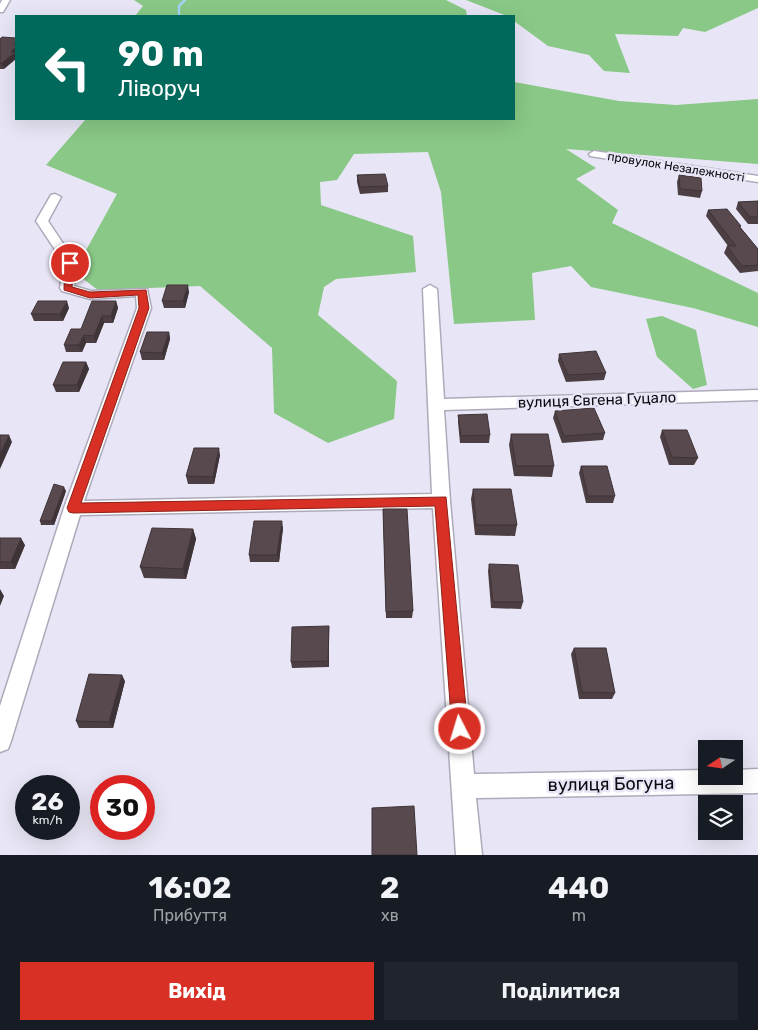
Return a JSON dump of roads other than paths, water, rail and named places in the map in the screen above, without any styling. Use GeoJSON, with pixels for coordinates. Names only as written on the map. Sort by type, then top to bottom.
{"type":"FeatureCollection","features":[{"type":"Feature","properties":{"kind":"street"},"geometry":{"type":"LineString","coordinates":[[0,10],[6,0]]}},
{"type":"Feature","properties":{"kind":"street","name":"провулок Незалежності"},"geometry":{"type":"LineString","coordinates":[[594,154],[758,179]]}},
{"type":"Feature","properties":{"kind":"street"},"geometry":{"type":"LineString","coordinates":[[0,741],[73,508],[144,308],[142,292],[90,295],[67,288],[70,263],[42,221],[55,197]]}},
{"type":"Feature","properties":{"kind":"street"},"geometry":{"type":"LineString","coordinates":[[430,290],[441,501],[469,855]]}},
{"type":"Feature","properties":{"kind":"street","name":"вулиця Євгена Гуцало"},"geometry":{"type":"LineString","coordinates":[[435,405],[758,396]]}},
{"type":"Feature","properties":{"kind":"street"},"geometry":{"type":"LineString","coordinates":[[73,508],[441,501]]}},
{"type":"Feature","properties":{"kind":"street","name":"вулиця Богуна"},"geometry":{"type":"LineString","coordinates":[[464,786],[758,781]]}},
{"type":"Feature","properties":{"kind":"waterway"},"geometry":{"type":"LineString","coordinates":[[179,15],[179,6],[185,0]]}}]}
